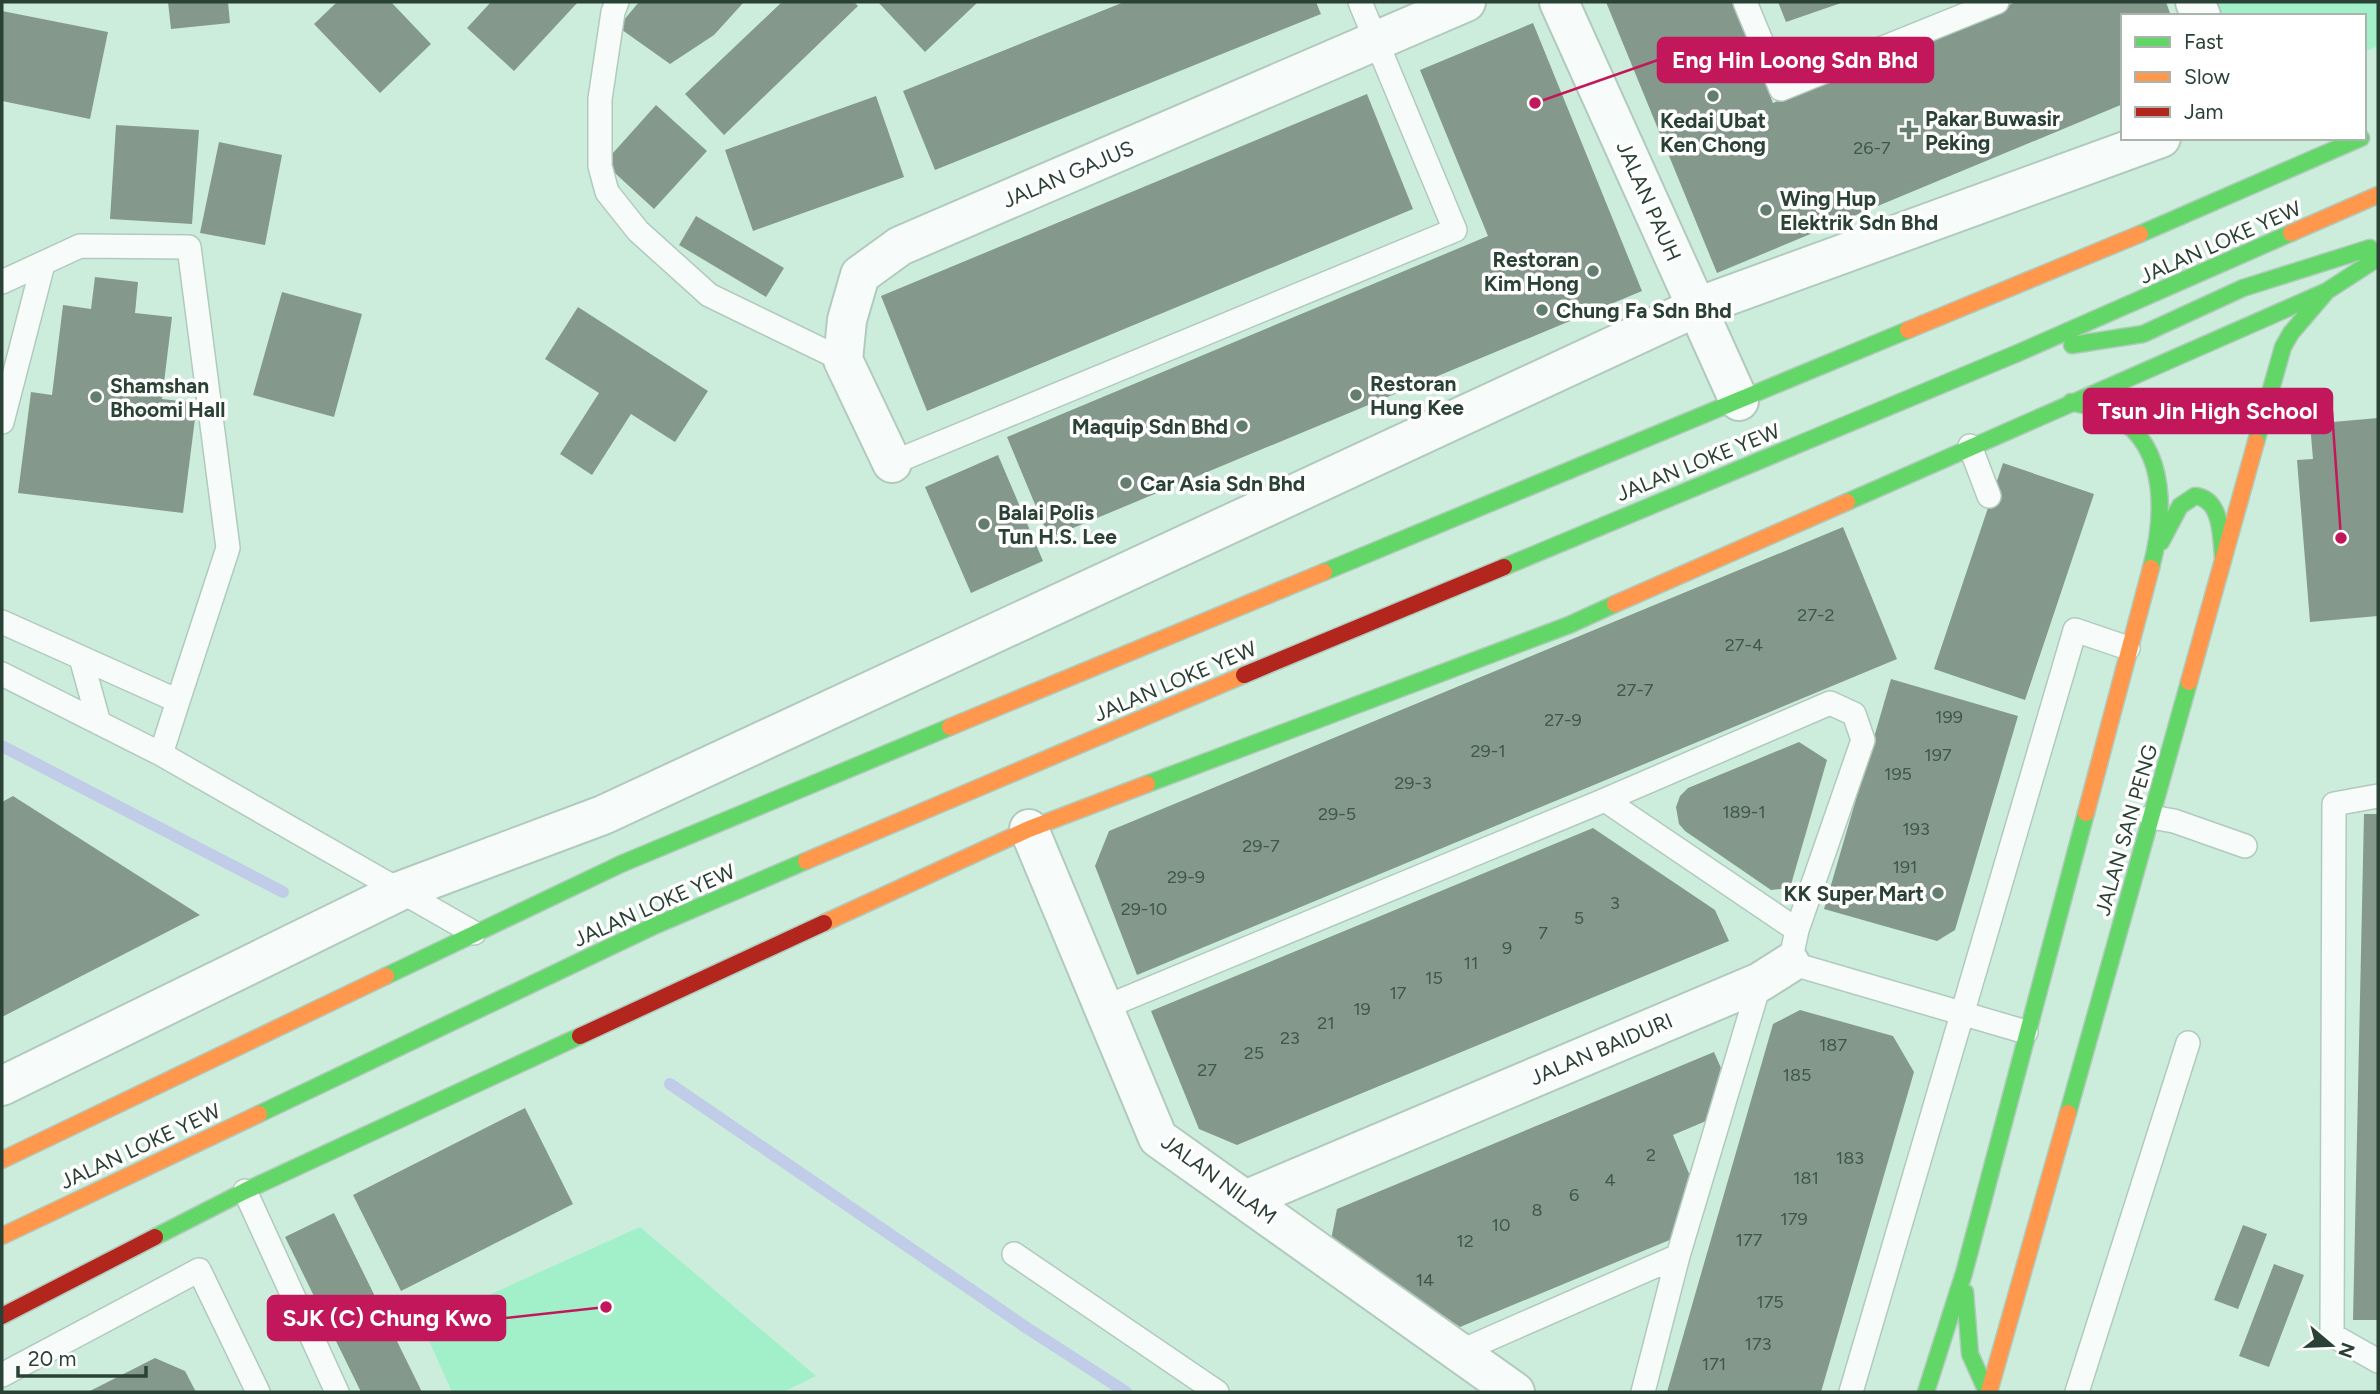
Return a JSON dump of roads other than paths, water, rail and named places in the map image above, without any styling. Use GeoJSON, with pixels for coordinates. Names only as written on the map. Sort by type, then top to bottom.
{"type":"FeatureCollection","features":[{"type":"Feature","properties":{"kind":"main road","name":"JALAN LOKE YEW"},"geometry":{"type":"LineString","coordinates":[[2,1160],[621,864],[1740,401],[2358,140]]}},
{"type":"Feature","properties":{"kind":"main road","name":"JALAN LOKE YEW"},"geometry":{"type":"LineString","coordinates":[[2,1236],[654,926],[1179,702],[2018,354],[2378,195]]}},
{"type":"Feature","properties":{"kind":"main road"},"geometry":{"type":"LineString","coordinates":[[2018,354],[2143,334],[2244,288],[2378,245]]}},
{"type":"Feature","properties":{"kind":"main road"},"geometry":{"type":"LineString","coordinates":[[2,1316],[245,1191],[1029,829],[1569,625],[1970,446],[2327,291],[2378,258]]}},
{"type":"Feature","properties":{"kind":"main road","name":"JALAN SAN PENG"},"geometry":{"type":"LineString","coordinates":[[1988,1392],[2283,347],[2291,333],[2327,291]]}},
{"type":"Feature","properties":{"kind":"main road","name":"JALAN SAN PENG"},"geometry":{"type":"LineString","coordinates":[[1926,1392],[1964,1273],[2155,553],[2161,509],[2156,475],[2142,443],[2125,423],[2106,411],[2071,402]]}},
{"type":"Feature","properties":{"kind":"main road"},"geometry":{"type":"LineString","coordinates":[[2155,553],[2182,503],[2195,496],[2203,497],[2211,504],[2224,562]]}},
{"type":"Feature","properties":{"kind":"main road"},"geometry":{"type":"LineString","coordinates":[[1964,1273],[1970,1354],[1988,1392]]}},
{"type":"Feature","properties":{"kind":"street","name":"JALAN GAJUS"},"geometry":{"type":"LineString","coordinates":[[843,360],[847,320],[860,275],[900,246],[1466,2]]}},
{"type":"Feature","properties":{"kind":"street","name":"JALAN PAUH"},"geometry":{"type":"LineString","coordinates":[[1559,2],[1740,401]]}},
{"type":"Feature","properties":{"kind":"street"},"geometry":{"type":"LineString","coordinates":[[2,1086],[400,891],[603,815],[1697,307],[2156,140]]}},
{"type":"Feature","properties":{"kind":"street"},"geometry":{"type":"LineString","coordinates":[[843,360],[892,463]]}},
{"type":"Feature","properties":{"kind":"street","name":"JALAN NILAM"},"geometry":{"type":"LineString","coordinates":[[1029,829],[1158,1138],[1516,1392]]}},
{"type":"Feature","properties":{"kind":"street","name":"JALAN BAIDURI"},"geometry":{"type":"LineString","coordinates":[[1245,1200],[1782,958]]}},
{"type":"Feature","properties":{"kind":"lane"},"geometry":{"type":"LineString","coordinates":[[617,2],[610,24],[600,99],[600,166],[607,192],[638,231],[709,295],[843,360]]}},
{"type":"Feature","properties":{"kind":"lane"},"geometry":{"type":"LineString","coordinates":[[892,463],[1455,230],[1360,2]]}},
{"type":"Feature","properties":{"kind":"lane"},"geometry":{"type":"LineString","coordinates":[[1745,2],[1781,89],[1997,2]]}},
{"type":"Feature","properties":{"kind":"lane"},"geometry":{"type":"LineString","coordinates":[[2,282],[80,246],[189,247],[228,548],[161,754]]}},
{"type":"Feature","properties":{"kind":"lane"},"geometry":{"type":"LineString","coordinates":[[2,422],[43,264]]}},
{"type":"Feature","properties":{"kind":"lane"},"geometry":{"type":"LineString","coordinates":[[1970,446],[1989,496]]}},
{"type":"Feature","properties":{"kind":"lane"},"geometry":{"type":"LineString","coordinates":[[2,622],[178,701]]}},
{"type":"Feature","properties":{"kind":"lane"},"geometry":{"type":"LineString","coordinates":[[1851,1392],[2075,630],[2129,648]]}},
{"type":"Feature","properties":{"kind":"lane"},"geometry":{"type":"LineString","coordinates":[[81,658],[99,723]]}},
{"type":"Feature","properties":{"kind":"lane"},"geometry":{"type":"LineString","coordinates":[[2,674],[161,754],[474,933]]}},
{"type":"Feature","properties":{"kind":"lane"},"geometry":{"type":"LineString","coordinates":[[1103,1008],[1605,800],[1830,702],[1854,714],[1863,740],[1782,958],[1678,1256],[1643,1392]]}},
{"type":"Feature","properties":{"kind":"lane"},"geometry":{"type":"LineString","coordinates":[[2378,796],[2334,804],[2332,1335],[2378,1361]]}},
{"type":"Feature","properties":{"kind":"lane"},"geometry":{"type":"LineString","coordinates":[[1605,800],[1782,958],[2026,1032]]}},
{"type":"Feature","properties":{"kind":"lane"},"geometry":{"type":"LineString","coordinates":[[2151,817],[2174,821],[2245,846]]}},
{"type":"Feature","properties":{"kind":"lane"},"geometry":{"type":"LineString","coordinates":[[2077,1392],[2188,1043]]}},
{"type":"Feature","properties":{"kind":"lane"},"geometry":{"type":"LineString","coordinates":[[245,1191],[337,1392]]}},
{"type":"Feature","properties":{"kind":"lane"},"geometry":{"type":"LineString","coordinates":[[1014,1254],[1217,1392]]}},
{"type":"Feature","properties":{"kind":"lane"},"geometry":{"type":"LineString","coordinates":[[1459,1352],[1678,1256]]}},
{"type":"Feature","properties":{"kind":"lane"},"geometry":{"type":"LineString","coordinates":[[2,1375],[199,1270],[258,1392]]}},
{"type":"Feature","properties":{"kind":"waterway"},"geometry":{"type":"LineString","coordinates":[[2,746],[283,892]]}},
{"type":"Feature","properties":{"kind":"waterway"},"geometry":{"type":"LineString","coordinates":[[670,1084],[1027,1328],[1126,1392]]}},
{"type":"Feature","properties":{"kind":"place","name":"Kedai Ubat Ken Chong"},"geometry":{"type":"Point","coordinates":[1713,96]}},
{"type":"Feature","properties":{"kind":"place","name":"Eng Hin Loong Sdn Bhd"},"geometry":{"type":"Point","coordinates":[1535,103]}},
{"type":"Feature","properties":{"kind":"place","name":"Pakar Buwasir Peking"},"geometry":{"type":"Point","coordinates":[1909,130]}},
{"type":"Feature","properties":{"kind":"place","name":"Wing Hup Elektrik Sdn Bhd"},"geometry":{"type":"Point","coordinates":[1766,210]}},
{"type":"Feature","properties":{"kind":"place","name":"Restoran Kim Hong"},"geometry":{"type":"Point","coordinates":[1593,271]}},
{"type":"Feature","properties":{"kind":"place","name":"Chung Fa Sdn Bhd"},"geometry":{"type":"Point","coordinates":[1542,310]}},
{"type":"Feature","properties":{"kind":"place","name":"Restoran Hung Kee"},"geometry":{"type":"Point","coordinates":[1356,395]}},
{"type":"Feature","properties":{"kind":"place","name":"Shamshan Bhoomi Hall"},"geometry":{"type":"Point","coordinates":[96,397]}},
{"type":"Feature","properties":{"kind":"place","name":"Maquip Sdn Bhd"},"geometry":{"type":"Point","coordinates":[1242,426]}},
{"type":"Feature","properties":{"kind":"place","name":"Car Asia Sdn Bhd"},"geometry":{"type":"Point","coordinates":[1126,483]}},
{"type":"Feature","properties":{"kind":"place","name":"Balai Polis Tun H.S. Lee"},"geometry":{"type":"Point","coordinates":[984,524]}},
{"type":"Feature","properties":{"kind":"place","name":"Tsun Jin High School"},"geometry":{"type":"Point","coordinates":[2341,538]}},
{"type":"Feature","properties":{"kind":"place","name":"KK Super Mart"},"geometry":{"type":"Point","coordinates":[1938,893]}},
{"type":"Feature","properties":{"kind":"place","name":"SJK (C) Chung Kwo"},"geometry":{"type":"Point","coordinates":[606,1307]}}]}
